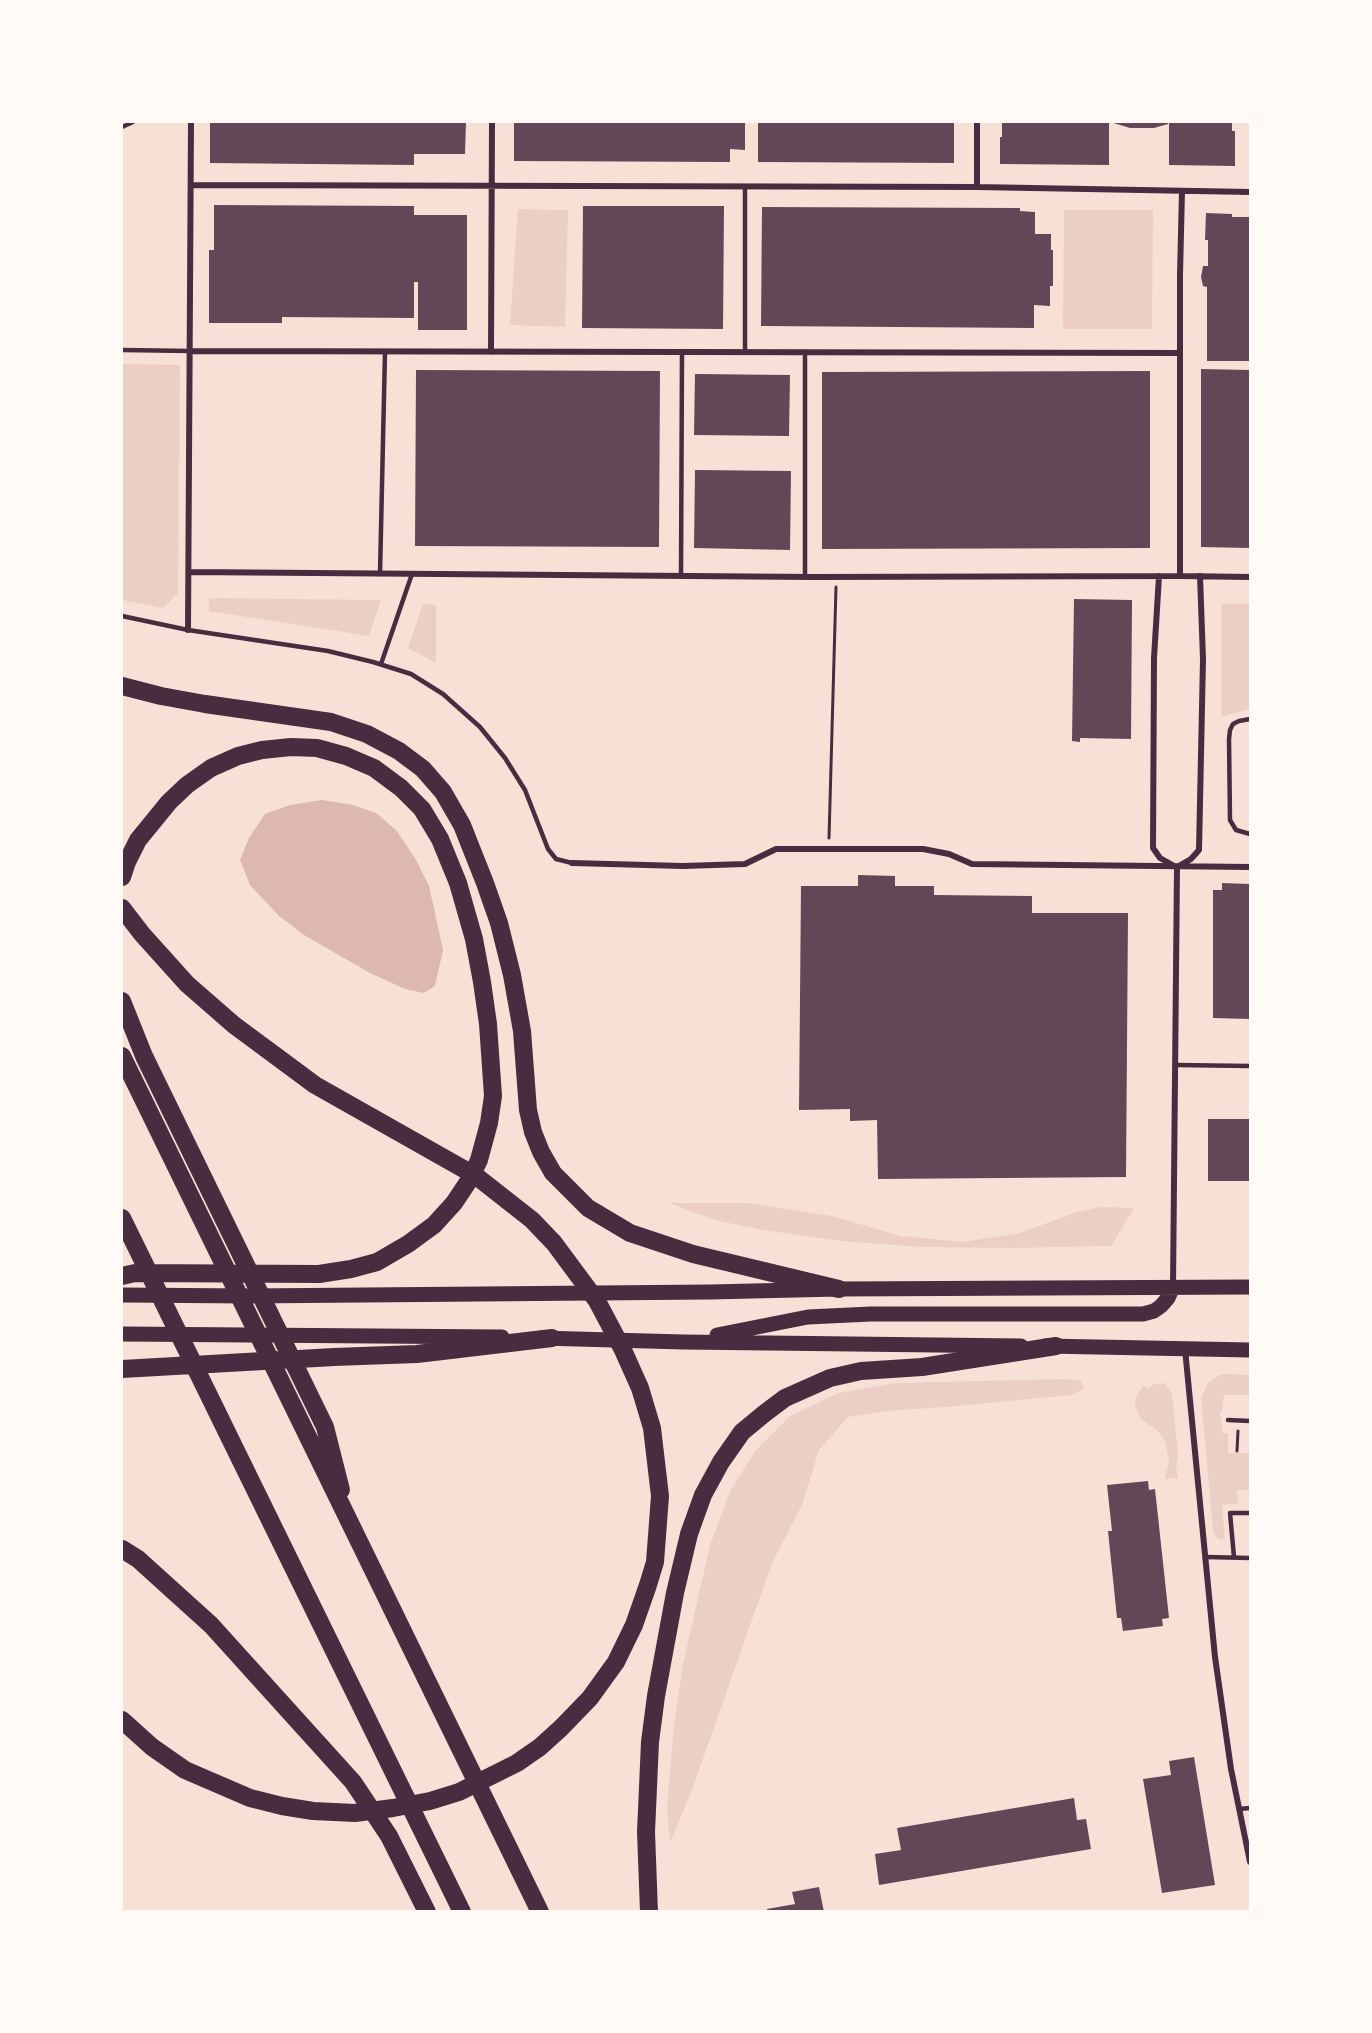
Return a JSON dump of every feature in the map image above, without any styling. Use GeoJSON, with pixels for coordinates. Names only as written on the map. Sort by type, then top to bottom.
{"type":"FeatureCollection","features":[{"type":"Feature","properties":{"kind":"highway"},"geometry":{"type":"LineString","coordinates":[[122,686],[205,704],[331,722],[367,734],[399,751],[423,769],[443,792],[462,825],[499,923],[512,975],[522,1031],[528,1110],[533,1132],[553,1173],[588,1208],[630,1233],[693,1254],[839,1289]]}},
{"type":"Feature","properties":{"kind":"highway"},"geometry":{"type":"LineString","coordinates":[[122,877],[138,840],[169,802],[203,774],[238,756],[262,750],[291,747],[317,748],[346,756],[374,768],[401,788],[422,809],[440,839],[458,883],[474,939],[482,982],[488,1024],[493,1096],[489,1123],[479,1160],[454,1203],[434,1225],[377,1262],[319,1274],[135,1273],[122,1276]]}},
{"type":"Feature","properties":{"kind":"highway"},"geometry":{"type":"LineString","coordinates":[[122,908],[187,984],[234,1025],[315,1085],[476,1176],[532,1220],[568,1261],[597,1301],[632,1369],[652,1428],[660,1496],[655,1562],[634,1625],[616,1662],[590,1698],[540,1747],[508,1768],[459,1792],[430,1801],[355,1813],[313,1811],[282,1806],[240,1794],[185,1770],[152,1747],[122,1720]]}},
{"type":"Feature","properties":{"kind":"highway"},"geometry":{"type":"LineString","coordinates":[[122,1001],[144,1056],[322,1420],[350,1526]]}},
{"type":"Feature","properties":{"kind":"highway"},"geometry":{"type":"LineString","coordinates":[[122,1056],[540,1911]]}},
{"type":"Feature","properties":{"kind":"highway"},"geometry":{"type":"LineString","coordinates":[[122,1218],[462,1911]]}},
{"type":"Feature","properties":{"kind":"highway"},"geometry":{"type":"LineString","coordinates":[[122,1369],[417,1354],[552,1338]]}},
{"type":"Feature","properties":{"kind":"highway"},"geometry":{"type":"LineString","coordinates":[[650,1911],[646,1833],[650,1742],[675,1593],[689,1534],[703,1495],[721,1462],[742,1432],[785,1398],[830,1378],[861,1371],[922,1367],[1056,1346]]}},
{"type":"Feature","properties":{"kind":"highway"},"geometry":{"type":"LineString","coordinates":[[122,1549],[138,1559],[211,1625],[353,1782],[389,1836],[427,1911]]}},
{"type":"Feature","properties":{"kind":"main road"},"geometry":{"type":"LineString","coordinates":[[683,1342],[808,1317],[871,1314],[1143,1314],[1161,1306],[1173,1287]]}},
{"type":"Feature","properties":{"kind":"main road"},"geometry":{"type":"LineString","coordinates":[[122,1295],[320,1296],[839,1289],[1251,1287]]}},
{"type":"Feature","properties":{"kind":"main road"},"geometry":{"type":"LineString","coordinates":[[122,1334],[552,1338],[1251,1350]]}},
{"type":"Feature","properties":{"kind":"street"},"geometry":{"type":"LineString","coordinates":[[188,630],[191,122]]}},
{"type":"Feature","properties":{"kind":"street"},"geometry":{"type":"LineString","coordinates":[[491,352],[492,122]]}},
{"type":"Feature","properties":{"kind":"street"},"geometry":{"type":"LineString","coordinates":[[977,122],[977,187]]}},
{"type":"Feature","properties":{"kind":"street"},"geometry":{"type":"LineString","coordinates":[[191,185],[977,187],[1251,192]]}},
{"type":"Feature","properties":{"kind":"street"},"geometry":{"type":"LineString","coordinates":[[1180,576],[1182,191]]}},
{"type":"Feature","properties":{"kind":"street"},"geometry":{"type":"LineString","coordinates":[[190,351],[1180,353]]}},
{"type":"Feature","properties":{"kind":"street"},"geometry":{"type":"LineString","coordinates":[[189,572],[1251,578]]}},
{"type":"Feature","properties":{"kind":"street"},"geometry":{"type":"LineString","coordinates":[[1159,576],[1154,658],[1153,848],[1160,858],[1177,867]]}},
{"type":"Feature","properties":{"kind":"street"},"geometry":{"type":"LineString","coordinates":[[1177,867],[1191,859],[1199,850],[1203,659],[1200,576]]}},
{"type":"Feature","properties":{"kind":"street"},"geometry":{"type":"LineString","coordinates":[[572,863],[682,866],[745,864],[776,849],[829,849],[934,850],[972,864],[1251,867]]}},
{"type":"Feature","properties":{"kind":"street"},"geometry":{"type":"LineString","coordinates":[[1173,1287],[1177,867]]}},
{"type":"Feature","properties":{"kind":"street"},"geometry":{"type":"LineString","coordinates":[[1185,1348],[1220,1702],[1251,1862]]}},
{"type":"Feature","properties":{"kind":"lane"},"geometry":{"type":"LineString","coordinates":[[122,128],[133,122]]}},
{"type":"Feature","properties":{"kind":"lane"},"geometry":{"type":"LineString","coordinates":[[745,187],[745,351]]}},
{"type":"Feature","properties":{"kind":"lane"},"geometry":{"type":"LineString","coordinates":[[122,350],[190,351]]}},
{"type":"Feature","properties":{"kind":"lane"},"geometry":{"type":"LineString","coordinates":[[681,576],[682,351]]}},
{"type":"Feature","properties":{"kind":"lane"},"geometry":{"type":"LineString","coordinates":[[380,574],[385,352]]}},
{"type":"Feature","properties":{"kind":"lane"},"geometry":{"type":"LineString","coordinates":[[805,352],[805,577]]}},
{"type":"Feature","properties":{"kind":"lane"},"geometry":{"type":"LineString","coordinates":[[381,664],[412,574]]}},
{"type":"Feature","properties":{"kind":"lane"},"geometry":{"type":"LineString","coordinates":[[122,616],[188,630],[328,651],[411,674],[443,694],[480,727],[505,758],[525,790],[548,849],[556,859],[572,863]]}},
{"type":"Feature","properties":{"kind":"lane"},"geometry":{"type":"LineString","coordinates":[[1251,719],[1233,724],[1230,730],[1230,820],[1236,830],[1251,834]]}},
{"type":"Feature","properties":{"kind":"lane"},"geometry":{"type":"LineString","coordinates":[[1176,1065],[1251,1066]]}},
{"type":"Feature","properties":{"kind":"lane"},"geometry":{"type":"LineString","coordinates":[[1228,1420],[1251,1421]]}},
{"type":"Feature","properties":{"kind":"lane"},"geometry":{"type":"LineString","coordinates":[[1234,1557],[1230,1513],[1251,1513]]}},
{"type":"Feature","properties":{"kind":"lane"},"geometry":{"type":"LineString","coordinates":[[1205,1557],[1251,1558]]}},
{"type":"Feature","properties":{"kind":"lane"},"geometry":{"type":"LineString","coordinates":[[1239,1809],[1251,1808]]}},
{"type":"Feature","properties":{"kind":"path"},"geometry":{"type":"LineString","coordinates":[[829,849],[836,585]]}},
{"type":"Feature","properties":{"kind":"path"},"geometry":{"type":"LineString","coordinates":[[1237,1451],[1238,1420]]}},
{"type":"Feature","properties":{"kind":"shaded area"},"geometry":{"type":"Polygon","coordinates":[[[518,209],[568,210],[565,327],[510,325],[518,209]]]}},
{"type":"Feature","properties":{"kind":"shaded area"},"geometry":{"type":"Polygon","coordinates":[[[1064,210],[1153,210],[1152,329],[1063,329],[1064,210]]]}},
{"type":"Feature","properties":{"kind":"shaded area"},"geometry":{"type":"Polygon","coordinates":[[[122,364],[180,365],[178,593],[163,608],[122,600],[122,364]]]}},
{"type":"Feature","properties":{"kind":"shaded area"},"geometry":{"type":"Polygon","coordinates":[[[209,598],[381,600],[369,636],[209,611],[209,598]]]}},
{"type":"Feature","properties":{"kind":"shaded area"},"geometry":{"type":"Polygon","coordinates":[[[423,604],[436,605],[436,663],[408,648],[423,604]]]}},
{"type":"Feature","properties":{"kind":"shaded area"},"geometry":{"type":"Polygon","coordinates":[[[1221,604],[1250,604],[1249,709],[1221,717],[1221,604]]]}},
{"type":"Feature","properties":{"kind":"shaded area"},"geometry":{"type":"Polygon","coordinates":[[[322,800],[353,805],[376,813],[396,830],[415,858],[429,886],[443,950],[435,986],[424,993],[405,989],[370,973],[304,935],[279,916],[250,885],[240,860],[249,838],[265,814],[290,805],[322,800]]]}},
{"type":"Feature","properties":{"kind":"shaded area"},"geometry":{"type":"Polygon","coordinates":[[[670,1203],[747,1203],[832,1216],[901,1236],[964,1242],[1020,1233],[1077,1212],[1101,1207],[1134,1208],[1111,1246],[920,1247],[841,1241],[763,1230],[714,1220],[670,1203]]]}},
{"type":"Feature","properties":{"kind":"shaded area"},"geometry":{"type":"Polygon","coordinates":[[[1225,1374],[1250,1375],[1250,1395],[1224,1395],[1220,1412],[1223,1433],[1228,1433],[1228,1453],[1250,1453],[1250,1490],[1237,1490],[1238,1504],[1222,1505],[1225,1538],[1220,1540],[1215,1536],[1213,1530],[1201,1398],[1208,1383],[1225,1374]]]}},
{"type":"Feature","properties":{"kind":"shaded area"},"geometry":{"type":"Polygon","coordinates":[[[1080,1380],[1084,1389],[1072,1395],[886,1411],[848,1417],[819,1450],[802,1505],[772,1563],[692,1790],[670,1843],[667,1809],[674,1725],[683,1664],[710,1545],[730,1491],[756,1450],[790,1416],[838,1393],[896,1383],[1080,1380]]]}},
{"type":"Feature","properties":{"kind":"shaded area"},"geometry":{"type":"Polygon","coordinates":[[[1160,1383],[1166,1384],[1172,1394],[1178,1478],[1165,1479],[1169,1461],[1165,1441],[1156,1429],[1142,1420],[1135,1405],[1143,1385],[1148,1389],[1160,1383]]]}},
{"type":"Feature","properties":{"kind":"building"},"geometry":{"type":"Polygon","coordinates":[[[210,122],[466,122],[465,154],[414,154],[414,165],[210,163],[210,122]]]}},
{"type":"Feature","properties":{"kind":"building"},"geometry":{"type":"Polygon","coordinates":[[[514,122],[745,122],[745,150],[730,149],[730,162],[514,161],[514,122]]]}},
{"type":"Feature","properties":{"kind":"building"},"geometry":{"type":"Polygon","coordinates":[[[758,122],[954,122],[954,163],[758,162],[758,122]]]}},
{"type":"Feature","properties":{"kind":"building"},"geometry":{"type":"Polygon","coordinates":[[[1002,122],[1109,122],[1109,165],[1000,164],[1002,122]]]}},
{"type":"Feature","properties":{"kind":"building"},"geometry":{"type":"Polygon","coordinates":[[[1110,122],[1168,122],[1168,124],[1154,128],[1130,128],[1110,122]]]}},
{"type":"Feature","properties":{"kind":"building"},"geometry":{"type":"Polygon","coordinates":[[[1169,122],[1232,122],[1232,131],[1235,131],[1235,166],[1169,165],[1169,122]]]}},
{"type":"Feature","properties":{"kind":"building"},"geometry":{"type":"Polygon","coordinates":[[[214,205],[414,206],[414,215],[467,215],[467,330],[418,330],[418,282],[414,282],[414,318],[282,317],[282,323],[209,323],[209,250],[214,250],[214,205]]]}},
{"type":"Feature","properties":{"kind":"building"},"geometry":{"type":"Polygon","coordinates":[[[583,206],[724,206],[723,329],[582,328],[583,206]]]}},
{"type":"Feature","properties":{"kind":"building"},"geometry":{"type":"Polygon","coordinates":[[[762,207],[1020,208],[1020,211],[1035,212],[1035,234],[1051,234],[1053,286],[1050,286],[1050,306],[1034,305],[1034,328],[761,326],[762,207]]]}},
{"type":"Feature","properties":{"kind":"building"},"geometry":{"type":"Polygon","coordinates":[[[1206,213],[1250,217],[1250,361],[1207,361],[1207,287],[1203,286],[1201,277],[1203,266],[1208,266],[1208,240],[1205,240],[1206,213]]]}},
{"type":"Feature","properties":{"kind":"building"},"geometry":{"type":"Polygon","coordinates":[[[1201,369],[1250,370],[1250,548],[1201,547],[1201,369]]]}},
{"type":"Feature","properties":{"kind":"building"},"geometry":{"type":"Polygon","coordinates":[[[416,370],[660,371],[659,547],[415,546],[416,370]]]}},
{"type":"Feature","properties":{"kind":"building"},"geometry":{"type":"Polygon","coordinates":[[[1150,371],[1150,548],[822,549],[822,372],[1150,371]]]}},
{"type":"Feature","properties":{"kind":"building"},"geometry":{"type":"Polygon","coordinates":[[[695,374],[790,375],[789,436],[694,435],[695,374]]]}},
{"type":"Feature","properties":{"kind":"building"},"geometry":{"type":"Polygon","coordinates":[[[695,470],[791,471],[790,550],[694,548],[695,470]]]}},
{"type":"Feature","properties":{"kind":"building"},"geometry":{"type":"Polygon","coordinates":[[[1074,599],[1132,600],[1131,739],[1080,738],[1080,742],[1072,741],[1074,599]]]}},
{"type":"Feature","properties":{"kind":"building"},"geometry":{"type":"Polygon","coordinates":[[[858,875],[895,876],[895,886],[934,886],[934,895],[1032,896],[1032,913],[1128,913],[1126,1177],[878,1179],[877,1120],[850,1121],[850,1109],[799,1110],[801,886],[858,886],[858,875]]]}},
{"type":"Feature","properties":{"kind":"building"},"geometry":{"type":"Polygon","coordinates":[[[1222,883],[1250,884],[1250,1019],[1213,1018],[1213,890],[1222,890],[1222,883]]]}},
{"type":"Feature","properties":{"kind":"building"},"geometry":{"type":"Polygon","coordinates":[[[1208,1119],[1250,1119],[1250,1181],[1208,1181],[1208,1119]]]}},
{"type":"Feature","properties":{"kind":"building"},"geometry":{"type":"Polygon","coordinates":[[[1148,1481],[1149,1490],[1155,1489],[1169,1618],[1162,1619],[1163,1626],[1123,1631],[1121,1618],[1117,1618],[1108,1531],[1112,1531],[1107,1485],[1148,1481]]]}},
{"type":"Feature","properties":{"kind":"building"},"geometry":{"type":"Polygon","coordinates":[[[1194,1757],[1215,1885],[1162,1893],[1143,1779],[1171,1775],[1169,1761],[1194,1757]]]}},
{"type":"Feature","properties":{"kind":"building"},"geometry":{"type":"Polygon","coordinates":[[[1074,1798],[1077,1820],[1086,1819],[1091,1849],[879,1885],[875,1854],[901,1850],[897,1828],[1074,1798]]]}},
{"type":"Feature","properties":{"kind":"building"},"geometry":{"type":"Polygon","coordinates":[[[819,1887],[824,1912],[768,1912],[767,1909],[795,1904],[792,1892],[819,1887]]]}}]}
